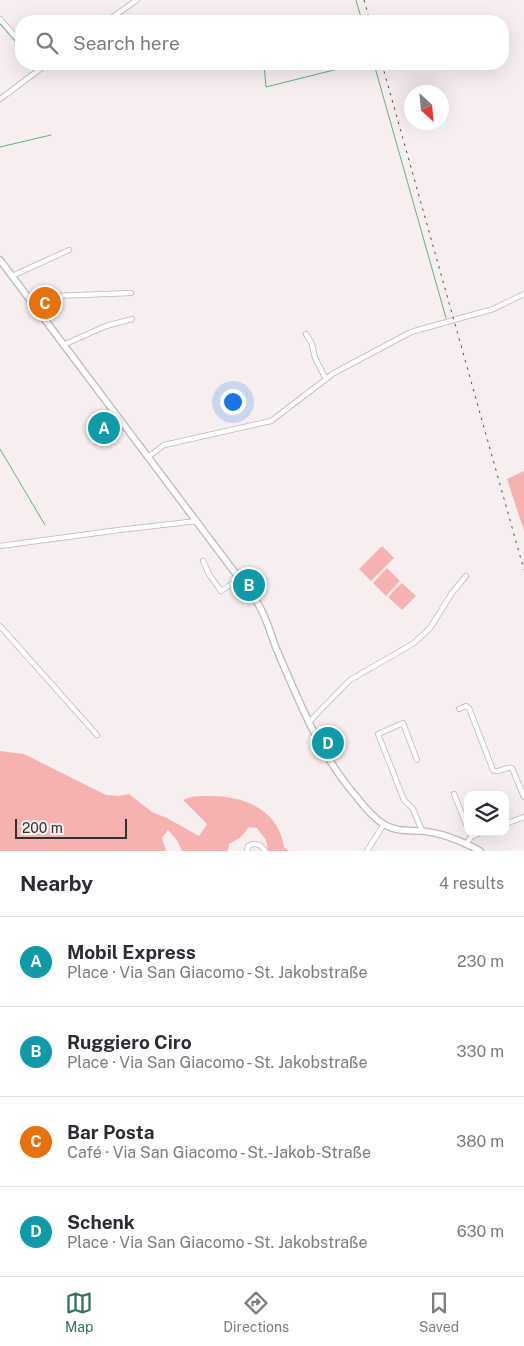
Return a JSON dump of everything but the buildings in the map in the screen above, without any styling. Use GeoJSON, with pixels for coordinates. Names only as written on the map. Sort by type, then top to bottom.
{"type":"FeatureCollection","features":[{"type":"Feature","properties":{"kind":"street"},"geometry":{"type":"LineString","coordinates":[[116,15],[137,0]]}},
{"type":"Feature","properties":{"kind":"street"},"geometry":{"type":"LineString","coordinates":[[0,19],[15,36]]}},
{"type":"Feature","properties":{"kind":"street"},"geometry":{"type":"LineString","coordinates":[[0,98],[37,70]]}},
{"type":"Feature","properties":{"kind":"street"},"geometry":{"type":"LineString","coordinates":[[12,276],[70,250]]}},
{"type":"Feature","properties":{"kind":"street"},"geometry":{"type":"LineString","coordinates":[[0,260],[263,611],[275,646],[310,722],[328,758],[342,780],[371,813],[384,824],[397,830],[422,831],[444,836],[480,851]]}},
{"type":"Feature","properties":{"kind":"street"},"geometry":{"type":"LineString","coordinates":[[28,297],[131,293]]}},
{"type":"Feature","properties":{"kind":"street"},"geometry":{"type":"LineString","coordinates":[[148,457],[164,445],[271,421],[326,379],[411,332],[493,309],[524,294]]}},
{"type":"Feature","properties":{"kind":"street"},"geometry":{"type":"LineString","coordinates":[[63,345],[106,326],[132,319]]}},
{"type":"Feature","properties":{"kind":"street"},"geometry":{"type":"LineString","coordinates":[[306,334],[312,344],[315,358],[326,379]]}},
{"type":"Feature","properties":{"kind":"street"},"geometry":{"type":"LineString","coordinates":[[0,546],[197,521]]}},
{"type":"Feature","properties":{"kind":"street"},"geometry":{"type":"LineString","coordinates":[[203,561],[209,574],[221,590],[240,579]]}},
{"type":"Feature","properties":{"kind":"street"},"geometry":{"type":"LineString","coordinates":[[310,722],[350,680],[414,643],[430,628],[452,593],[466,576]]}},
{"type":"Feature","properties":{"kind":"street"},"geometry":{"type":"LineString","coordinates":[[0,626],[97,734]]}},
{"type":"Feature","properties":{"kind":"street"},"geometry":{"type":"LineString","coordinates":[[459,709],[466,706],[469,708],[492,770],[497,772],[509,767],[512,768],[524,797]]}},
{"type":"Feature","properties":{"kind":"street"},"geometry":{"type":"LineString","coordinates":[[417,760],[403,723],[378,734],[404,800],[412,809],[422,831]]}},
{"type":"Feature","properties":{"kind":"street"},"geometry":{"type":"LineString","coordinates":[[454,794],[464,820]]}},
{"type":"Feature","properties":{"kind":"street"},"geometry":{"type":"LineString","coordinates":[[509,823],[524,818]]}},
{"type":"Feature","properties":{"kind":"street"},"geometry":{"type":"LineString","coordinates":[[367,851],[384,824]]}},
{"type":"Feature","properties":{"kind":"street"},"geometry":{"type":"LineString","coordinates":[[467,844],[468,836]]}},
{"type":"Feature","properties":{"kind":"street"},"geometry":{"type":"LineString","coordinates":[[246,851],[248,846],[258,844],[265,851]]}},
{"type":"Feature","properties":{"kind":"shaded area"},"geometry":{"type":"Polygon","coordinates":[[[524,471],[524,531],[507,479],[524,471]]]}},
{"type":"Feature","properties":{"kind":"shaded area"},"geometry":{"type":"Polygon","coordinates":[[[382,546],[394,558],[371,581],[359,569],[382,546]]]}},
{"type":"Feature","properties":{"kind":"shaded area"},"geometry":{"type":"Polygon","coordinates":[[[387,568],[400,581],[386,596],[373,583],[387,568]]]}},
{"type":"Feature","properties":{"kind":"shaded area"},"geometry":{"type":"Polygon","coordinates":[[[402,583],[416,596],[402,610],[388,597],[402,583]]]}},
{"type":"Feature","properties":{"kind":"shaded area"},"geometry":{"type":"Polygon","coordinates":[[[0,751],[24,754],[106,795],[119,796],[129,794],[152,812],[199,836],[207,824],[183,800],[186,798],[210,796],[247,802],[258,807],[275,823],[284,847],[289,851],[268,851],[266,840],[257,828],[249,827],[240,838],[229,844],[228,851],[182,851],[177,840],[168,830],[162,838],[166,851],[0,851],[0,751]]]}},
{"type":"Feature","properties":{"kind":"waterway"},"geometry":{"type":"LineString","coordinates":[[356,0],[360,15]]}},
{"type":"Feature","properties":{"kind":"waterway"},"geometry":{"type":"LineString","coordinates":[[0,24],[15,41]]}},
{"type":"Feature","properties":{"kind":"waterway"},"geometry":{"type":"LineString","coordinates":[[265,70],[266,87],[334,70]]}},
{"type":"Feature","properties":{"kind":"waterway"},"geometry":{"type":"LineString","coordinates":[[376,70],[446,318]]}},
{"type":"Feature","properties":{"kind":"waterway"},"geometry":{"type":"LineString","coordinates":[[0,147],[51,135]]}},
{"type":"Feature","properties":{"kind":"waterway"},"geometry":{"type":"LineString","coordinates":[[0,449],[45,525]]}},
{"type":"Feature","properties":{"kind":"railway"},"geometry":{"type":"LineString","coordinates":[[364,0],[368,15]]}},
{"type":"Feature","properties":{"kind":"railway"},"geometry":{"type":"LineString","coordinates":[[384,70],[524,570]]}},
{"type":"Feature","properties":{"kind":"place","name":"Bar Posta"},"geometry":{"type":"Point","coordinates":[45,303]}},
{"type":"Feature","properties":{"kind":"place","name":"Mobil Express"},"geometry":{"type":"Point","coordinates":[104,428]}},
{"type":"Feature","properties":{"kind":"place","name":"Ruggiero Ciro"},"geometry":{"type":"Point","coordinates":[249,585]}},
{"type":"Feature","properties":{"kind":"place","name":"Schenk"},"geometry":{"type":"Point","coordinates":[328,743]}}]}
